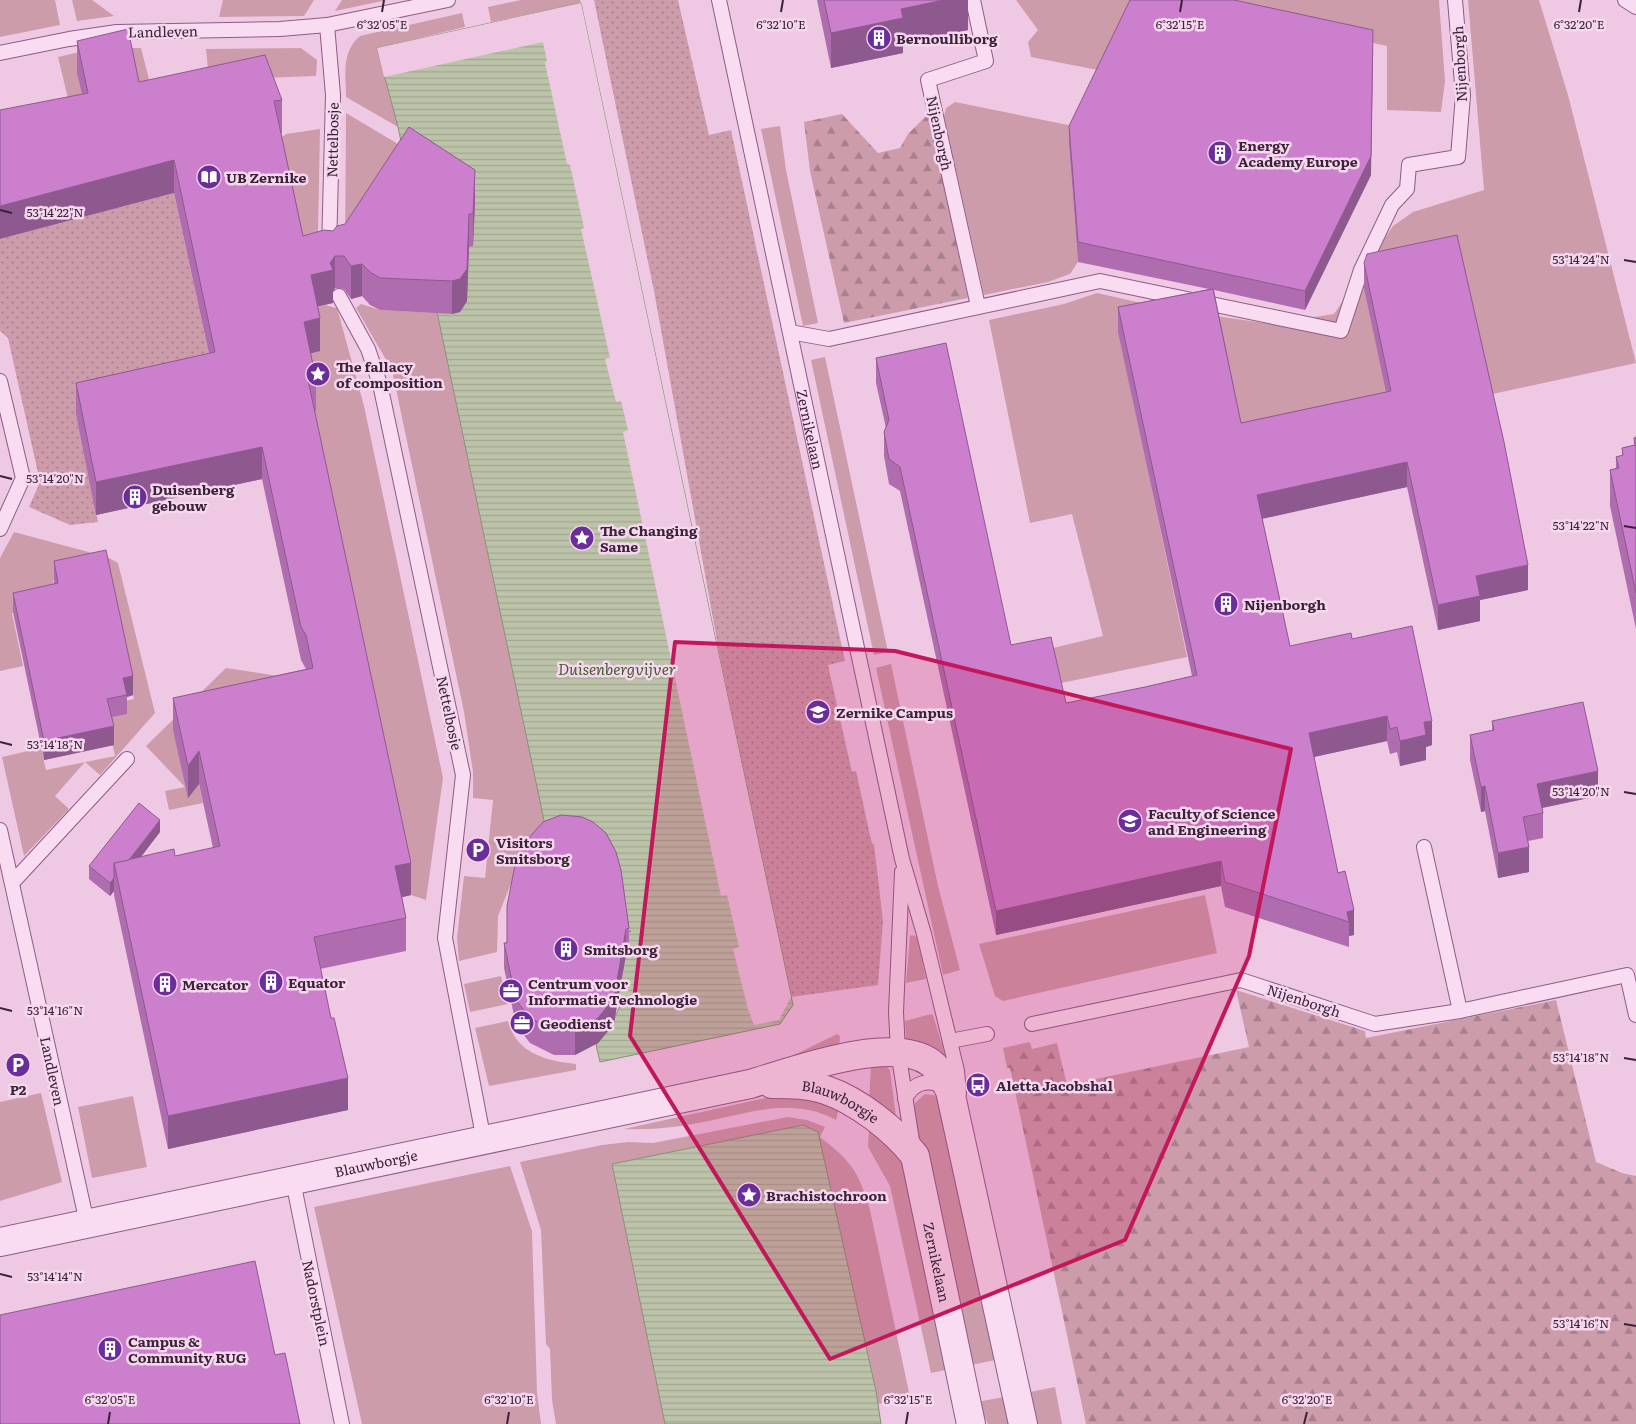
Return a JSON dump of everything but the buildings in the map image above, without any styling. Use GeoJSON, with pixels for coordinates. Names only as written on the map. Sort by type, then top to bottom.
{"type":"FeatureCollection","features":[{"type":"Feature","properties":{"kind":"street","name":"Blauwborgje"},"geometry":{"type":"LineString","coordinates":[[0,1242],[750,1084],[814,1064],[877,1052],[898,1051]]}},
{"type":"Feature","properties":{"kind":"street","name":"Zernikelaan"},"geometry":{"type":"LineString","coordinates":[[898,1051],[922,1058],[932,1064],[940,1072],[950,1091],[1023,1424]]}},
{"type":"Feature","properties":{"kind":"street","name":"Blauwborgje"},"geometry":{"type":"LineString","coordinates":[[750,1084],[812,1086],[833,1093],[888,1128],[915,1156]]}},
{"type":"Feature","properties":{"kind":"street","name":"Zernikelaan"},"geometry":{"type":"LineString","coordinates":[[915,1156],[971,1424]]}},
{"type":"Feature","properties":{"kind":"lane","name":"Landleven"},"geometry":{"type":"LineString","coordinates":[[0,53],[69,38],[117,32],[280,29],[327,25],[448,0]]}},
{"type":"Feature","properties":{"kind":"lane","name":"Zernikelaan"},"geometry":{"type":"LineString","coordinates":[[719,0],[902,859],[924,934],[957,1071],[961,1136]]}},
{"type":"Feature","properties":{"kind":"lane","name":"Nijenborgh"},"geometry":{"type":"LineString","coordinates":[[973,0],[986,61],[928,80],[978,306]]}},
{"type":"Feature","properties":{"kind":"lane","name":"Nijenborgh"},"geometry":{"type":"LineString","coordinates":[[790,332],[829,338],[1100,281],[1341,331],[1361,270],[1392,205],[1407,189],[1409,165],[1458,157],[1462,95],[1455,0]]}},
{"type":"Feature","properties":{"kind":"lane"},"geometry":{"type":"LineString","coordinates":[[1625,0],[1636,8]]}},
{"type":"Feature","properties":{"kind":"lane","name":"Nettelbosje"},"geometry":{"type":"LineString","coordinates":[[327,25],[333,95],[329,256]]}},
{"type":"Feature","properties":{"kind":"lane","name":"Nettelbosje"},"geometry":{"type":"LineString","coordinates":[[339,296],[368,350],[380,384],[463,776],[444,938],[484,1141]]}},
{"type":"Feature","properties":{"kind":"lane"},"geometry":{"type":"LineString","coordinates":[[0,381],[23,478],[0,529]]}},
{"type":"Feature","properties":{"kind":"lane"},"geometry":{"type":"LineString","coordinates":[[12,884],[126,759]]}},
{"type":"Feature","properties":{"kind":"lane","name":"Landleven"},"geometry":{"type":"LineString","coordinates":[[0,830],[87,1223]]}},
{"type":"Feature","properties":{"kind":"lane"},"geometry":{"type":"LineString","coordinates":[[1424,847],[1460,1011]]}},
{"type":"Feature","properties":{"kind":"lane","name":"Zernikelaan"},"geometry":{"type":"LineString","coordinates":[[902,859],[897,994],[898,1051],[915,1156]]}},
{"type":"Feature","properties":{"kind":"lane","name":"Nijenborgh"},"geometry":{"type":"LineString","coordinates":[[1032,1024],[1241,980],[1375,1024],[1460,1011],[1627,975],[1636,1015]]}},
{"type":"Feature","properties":{"kind":"lane"},"geometry":{"type":"LineString","coordinates":[[950,1042],[987,1034]]}},
{"type":"Feature","properties":{"kind":"lane"},"geometry":{"type":"LineString","coordinates":[[905,1099],[914,1086],[924,1082],[938,1084],[950,1091]]}},
{"type":"Feature","properties":{"kind":"lane","name":"Nadorstplein"},"geometry":{"type":"LineString","coordinates":[[293,1181],[342,1424]]}},
{"type":"Feature","properties":{"kind":"highlighted area"},"geometry":{"type":"Polygon","coordinates":[[[675,642],[895,651],[1291,749],[1249,956],[1125,1240],[830,1359],[630,1036],[675,642]]]}},
{"type":"Feature","properties":{"kind":"green space"},"geometry":{"type":"Polygon","coordinates":[[[0,0],[55,0],[60,25],[0,37],[0,0]]]}},
{"type":"Feature","properties":{"kind":"green space"},"geometry":{"type":"Polygon","coordinates":[[[72,0],[92,0],[114,16],[77,21],[72,0]]]}},
{"type":"Feature","properties":{"kind":"green space"},"geometry":{"type":"Polygon","coordinates":[[[223,0],[314,0],[304,16],[219,17],[223,0]]]}},
{"type":"Feature","properties":{"kind":"green space"},"geometry":{"type":"Polygon","coordinates":[[[342,0],[387,0],[335,11],[342,0]]]}},
{"type":"Feature","properties":{"kind":"green space"},"geometry":{"type":"Polygon","coordinates":[[[521,0],[580,0],[581,3],[491,22],[488,7],[521,0]]]}},
{"type":"Feature","properties":{"kind":"green space"},"geometry":{"type":"Polygon","coordinates":[[[594,0],[678,0],[709,135],[731,130],[845,661],[828,665],[852,772],[856,771],[872,844],[874,844],[883,921],[878,985],[791,997],[719,652],[654,291],[594,0]]]}},
{"type":"Feature","properties":{"kind":"green space"},"geometry":{"type":"Polygon","coordinates":[[[1016,0],[1132,0],[1103,71],[1031,57],[1028,42],[1038,30],[1016,0]]]}},
{"type":"Feature","properties":{"kind":"green space"},"geometry":{"type":"Polygon","coordinates":[[[1174,0],[1439,0],[1445,81],[1441,112],[1387,110],[1387,46],[1174,0]]]}},
{"type":"Feature","properties":{"kind":"green space"},"geometry":{"type":"Polygon","coordinates":[[[1468,0],[1539,0],[1568,95],[1636,363],[1242,448],[1119,333],[1187,657],[1042,687],[1036,652],[1103,636],[1072,514],[1030,523],[989,320],[1064,304],[1097,293],[1168,309],[1271,324],[1334,314],[1393,226],[1413,212],[1484,190],[1468,0]]]}},
{"type":"Feature","properties":{"kind":"green space"},"geometry":{"type":"Polygon","coordinates":[[[462,13],[465,27],[377,48],[398,127],[346,97],[345,72],[347,57],[354,42],[360,36],[462,13]]]}},
{"type":"Feature","properties":{"kind":"green space"},"geometry":{"type":"Polygon","coordinates":[[[97,48],[141,48],[157,111],[88,125],[71,111],[58,57],[97,48]]]}},
{"type":"Feature","properties":{"kind":"green space"},"geometry":{"type":"Polygon","coordinates":[[[301,48],[317,60],[316,76],[209,80],[206,49],[301,48]]]}},
{"type":"Feature","properties":{"kind":"green space"},"geometry":{"type":"Polygon","coordinates":[[[955,102],[1078,127],[1069,145],[1078,262],[1070,274],[1048,282],[984,295],[944,116],[946,108],[955,102]]]}},
{"type":"Feature","properties":{"kind":"green space"},"geometry":{"type":"Polygon","coordinates":[[[346,113],[403,147],[345,257],[346,113]]]}},
{"type":"Feature","properties":{"kind":"green space"},"geometry":{"type":"Polygon","coordinates":[[[842,114],[878,153],[900,148],[908,134],[928,114],[968,298],[844,323],[810,171],[804,122],[842,114]]]}},
{"type":"Feature","properties":{"kind":"green space"},"geometry":{"type":"Polygon","coordinates":[[[780,126],[786,170],[818,323],[803,326],[761,129],[780,126]]]}},
{"type":"Feature","properties":{"kind":"green space"},"geometry":{"type":"Polygon","coordinates":[[[320,129],[318,235],[300,240],[279,139],[286,134],[320,129]]]}},
{"type":"Feature","properties":{"kind":"green space"},"geometry":{"type":"Polygon","coordinates":[[[174,193],[216,387],[76,415],[98,522],[70,525],[29,507],[40,482],[8,338],[0,331],[0,239],[174,193]]]}},
{"type":"Feature","properties":{"kind":"green space"},"geometry":{"type":"Polygon","coordinates":[[[361,304],[380,310],[437,313],[549,844],[520,861],[498,916],[497,952],[459,961],[457,938],[464,876],[485,878],[493,800],[473,798],[473,772],[464,712],[392,370],[356,308],[361,304]]]}},
{"type":"Feature","properties":{"kind":"green space"},"geometry":{"type":"Polygon","coordinates":[[[325,305],[337,308],[364,406],[443,778],[426,900],[411,895],[307,410],[304,355],[311,308],[325,305]]]}},
{"type":"Feature","properties":{"kind":"green space"},"geometry":{"type":"Polygon","coordinates":[[[825,357],[888,652],[874,655],[811,360],[825,357]]]}},
{"type":"Feature","properties":{"kind":"green space"},"geometry":{"type":"Polygon","coordinates":[[[14,532],[107,557],[118,563],[155,713],[100,775],[85,762],[115,756],[104,706],[134,699],[106,569],[53,580],[58,603],[12,613],[23,666],[0,671],[0,558],[14,532]]]}},
{"type":"Feature","properties":{"kind":"green space"},"geometry":{"type":"Polygon","coordinates":[[[891,664],[938,886],[960,970],[943,975],[876,668],[891,664]]]}},
{"type":"Feature","properties":{"kind":"green space"},"geometry":{"type":"Polygon","coordinates":[[[226,668],[285,677],[186,787],[199,785],[203,803],[169,810],[165,791],[185,787],[146,746],[226,668]]]}},
{"type":"Feature","properties":{"kind":"green space"},"geometry":{"type":"Polygon","coordinates":[[[41,748],[46,770],[85,762],[55,796],[69,809],[24,856],[2,757],[41,748]]]}},
{"type":"Feature","properties":{"kind":"green space"},"geometry":{"type":"Polygon","coordinates":[[[1205,895],[1217,953],[1003,1001],[995,996],[979,944],[1205,895]]]}},
{"type":"Feature","properties":{"kind":"green space"},"geometry":{"type":"Polygon","coordinates":[[[910,936],[917,937],[926,979],[906,983],[910,936]]]}},
{"type":"Feature","properties":{"kind":"green space"},"geometry":{"type":"Polygon","coordinates":[[[501,976],[508,1004],[470,1012],[464,984],[501,976]]]}},
{"type":"Feature","properties":{"kind":"green space"},"geometry":{"type":"Polygon","coordinates":[[[1236,990],[1365,1031],[1366,1038],[1556,1000],[1596,1162],[1622,1173],[1636,1176],[1636,1424],[1086,1424],[1010,1068],[1007,1068],[1003,1048],[1030,1042],[1032,1049],[1057,1043],[1067,1085],[1249,1047],[1236,990]]]}},
{"type":"Feature","properties":{"kind":"green space"},"geometry":{"type":"Polygon","coordinates":[[[933,1015],[945,1054],[941,1058],[906,1041],[905,1021],[933,1015]]]}},
{"type":"Feature","properties":{"kind":"green space"},"geometry":{"type":"Polygon","coordinates":[[[508,1021],[512,1032],[525,1048],[543,1058],[576,1064],[576,1070],[489,1086],[475,1028],[508,1021]]]}},
{"type":"Feature","properties":{"kind":"green space"},"geometry":{"type":"Polygon","coordinates":[[[837,1034],[840,1036],[839,1050],[792,1062],[790,1057],[837,1034]]]}},
{"type":"Feature","properties":{"kind":"green space"},"geometry":{"type":"Polygon","coordinates":[[[871,1065],[887,1067],[890,1070],[896,1117],[869,1102],[871,1065]]]}},
{"type":"Feature","properties":{"kind":"green space"},"geometry":{"type":"Polygon","coordinates":[[[41,1093],[62,1182],[0,1201],[0,1102],[41,1093]]]}},
{"type":"Feature","properties":{"kind":"green space"},"geometry":{"type":"Polygon","coordinates":[[[925,1094],[939,1096],[1000,1359],[967,1366],[914,1113],[915,1103],[925,1094]]]}},
{"type":"Feature","properties":{"kind":"green space"},"geometry":{"type":"Polygon","coordinates":[[[779,1095],[797,1095],[839,1108],[836,1120],[804,1109],[773,1108],[677,1126],[624,1129],[779,1095]]]}},
{"type":"Feature","properties":{"kind":"green space"},"geometry":{"type":"Polygon","coordinates":[[[133,1096],[147,1167],[92,1178],[78,1107],[133,1096]]]}},
{"type":"Feature","properties":{"kind":"green space"},"geometry":{"type":"Polygon","coordinates":[[[788,1117],[807,1120],[825,1127],[820,1137],[847,1161],[862,1186],[870,1210],[910,1397],[878,1404],[818,1132],[612,1164],[665,1424],[556,1424],[552,1400],[550,1349],[546,1344],[541,1230],[520,1162],[602,1145],[628,1142],[653,1143],[788,1117]]]}},
{"type":"Feature","properties":{"kind":"green space"},"geometry":{"type":"Polygon","coordinates":[[[869,1129],[895,1152],[905,1165],[950,1369],[931,1373],[890,1186],[868,1147],[869,1129]]]}},
{"type":"Feature","properties":{"kind":"green space"},"geometry":{"type":"Polygon","coordinates":[[[510,1166],[532,1231],[537,1392],[541,1424],[362,1424],[314,1207],[510,1166]]]}},
{"type":"Feature","properties":{"kind":"green space"},"geometry":{"type":"Polygon","coordinates":[[[1055,1387],[1062,1424],[1032,1424],[1025,1393],[1055,1387]]]}},
{"type":"Feature","properties":{"kind":"green space"},"geometry":{"type":"Polygon","coordinates":[[[1009,1396],[1014,1424],[988,1424],[977,1402],[1009,1396]]]}},
{"type":"Feature","properties":{"kind":"water","name":"Duisenbergvijver"},"geometry":{"type":"Polygon","coordinates":[[[581,3],[793,1005],[780,1024],[600,1062],[596,1045],[609,1030],[620,1006],[615,1007],[626,954],[631,951],[627,951],[623,935],[631,931],[626,932],[549,844],[398,127],[377,48],[581,3]]]}},
{"type":"Feature","properties":{"kind":"water"},"geometry":{"type":"Polygon","coordinates":[[[803,1125],[818,1132],[876,1391],[881,1424],[665,1424],[612,1164],[803,1125]]]}},
{"type":"Feature","properties":{"kind":"pier"},"geometry":{"type":"Polygon","coordinates":[[[581,3],[791,997],[779,1020],[754,1025],[748,1009],[733,949],[739,947],[727,895],[721,896],[623,432],[628,430],[621,401],[616,402],[605,359],[610,358],[581,229],[584,228],[570,165],[567,164],[545,63],[547,61],[543,42],[384,77],[377,48],[581,3]]]}},
{"type":"Feature","properties":{"kind":"place","name":"Bernoulliborg"},"geometry":{"type":"Point","coordinates":[879,38]}},
{"type":"Feature","properties":{"kind":"place","name":"Energy Academy Europe"},"geometry":{"type":"Point","coordinates":[1220,153]}},
{"type":"Feature","properties":{"kind":"place","name":"UB Zernike"},"geometry":{"type":"Point","coordinates":[209,177]}},
{"type":"Feature","properties":{"kind":"place","name":"The fallacy of composition"},"geometry":{"type":"Point","coordinates":[318,374]}},
{"type":"Feature","properties":{"kind":"place","name":"Duisenberg gebouw"},"geometry":{"type":"Point","coordinates":[135,497]}},
{"type":"Feature","properties":{"kind":"place","name":"The Changing Same"},"geometry":{"type":"Point","coordinates":[582,538]}},
{"type":"Feature","properties":{"kind":"place","name":"Nijenborgh"},"geometry":{"type":"Point","coordinates":[1226,604]}},
{"type":"Feature","properties":{"kind":"place","name":"Zernike Campus"},"geometry":{"type":"Point","coordinates":[818,712]}},
{"type":"Feature","properties":{"kind":"place","name":"Faculty of Science and Engineering"},"geometry":{"type":"Point","coordinates":[1130,821]}},
{"type":"Feature","properties":{"kind":"place","name":"Visitors Smitsborg"},"geometry":{"type":"Point","coordinates":[478,850]}},
{"type":"Feature","properties":{"kind":"place","name":"Smitsborg"},"geometry":{"type":"Point","coordinates":[566,949]}},
{"type":"Feature","properties":{"kind":"place","name":"Equator"},"geometry":{"type":"Point","coordinates":[271,982]}},
{"type":"Feature","properties":{"kind":"place","name":"Mercator"},"geometry":{"type":"Point","coordinates":[165,984]}},
{"type":"Feature","properties":{"kind":"place","name":"Centrum voor Informatie Technologie"},"geometry":{"type":"Point","coordinates":[511,991]}},
{"type":"Feature","properties":{"kind":"place","name":"Geodienst"},"geometry":{"type":"Point","coordinates":[522,1023]}},
{"type":"Feature","properties":{"kind":"place","name":"P2"},"geometry":{"type":"Point","coordinates":[18,1065]}},
{"type":"Feature","properties":{"kind":"place","name":"Aletta Jacobshal"},"geometry":{"type":"Point","coordinates":[978,1085]}},
{"type":"Feature","properties":{"kind":"place","name":"Brachistochroon"},"geometry":{"type":"Point","coordinates":[749,1195]}},
{"type":"Feature","properties":{"kind":"place","name":"Campus & Community RUG"},"geometry":{"type":"Point","coordinates":[110,1349]}}]}
